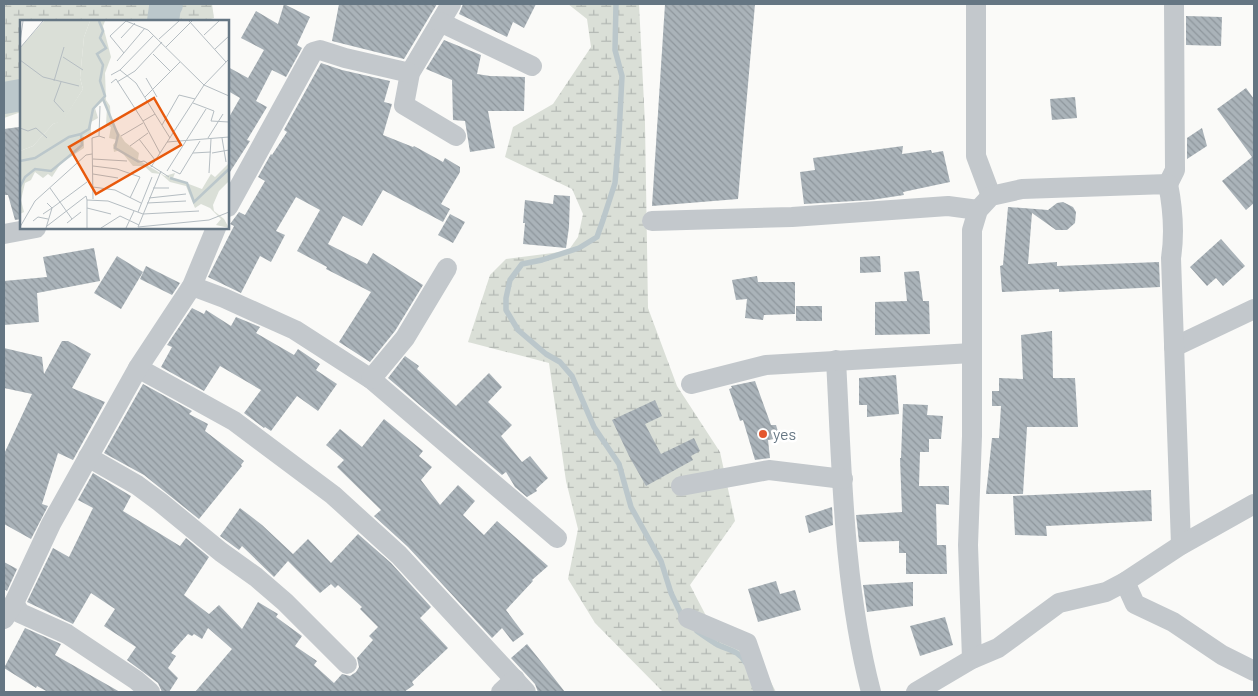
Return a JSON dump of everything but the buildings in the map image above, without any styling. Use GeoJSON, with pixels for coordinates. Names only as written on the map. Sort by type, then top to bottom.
{"type":"FeatureCollection","features":[{"type":"Feature","properties":{"kind":"street"},"geometry":{"type":"LineString","coordinates":[[451,4],[410,73],[404,105],[456,136]]}},
{"type":"Feature","properties":{"kind":"street"},"geometry":{"type":"LineString","coordinates":[[972,659],[968,545],[972,436],[972,230],[985,203],[976,156],[976,4]]}},
{"type":"Feature","properties":{"kind":"street"},"geometry":{"type":"LineString","coordinates":[[1174,4],[1175,170],[1168,184],[1172,205],[1174,238],[1171,258],[1181,545]]}},
{"type":"Feature","properties":{"kind":"street"},"geometry":{"type":"LineString","coordinates":[[440,22],[532,66]]}},
{"type":"Feature","properties":{"kind":"street"},"geometry":{"type":"LineString","coordinates":[[229,205],[313,52],[320,50],[345,58],[410,73]]}},
{"type":"Feature","properties":{"kind":"street"},"geometry":{"type":"LineString","coordinates":[[652,221],[792,217],[948,206],[985,203],[1022,190],[1168,184]]}},
{"type":"Feature","properties":{"kind":"street"},"geometry":{"type":"LineString","coordinates":[[4,234],[31,229]]}},
{"type":"Feature","properties":{"kind":"street"},"geometry":{"type":"LineString","coordinates":[[150,692],[136,680],[67,634],[20,613],[9,611],[51,524],[138,368],[192,286],[214,229]]}},
{"type":"Feature","properties":{"kind":"street"},"geometry":{"type":"LineString","coordinates":[[371,379],[405,338],[447,268]]}},
{"type":"Feature","properties":{"kind":"street"},"geometry":{"type":"LineString","coordinates":[[192,286],[224,298],[295,330],[371,379],[556,538]]}},
{"type":"Feature","properties":{"kind":"street"},"geometry":{"type":"LineString","coordinates":[[1174,347],[1254,309]]}},
{"type":"Feature","properties":{"kind":"street"},"geometry":{"type":"LineString","coordinates":[[690,384],[766,365],[972,353]]}},
{"type":"Feature","properties":{"kind":"street"},"geometry":{"type":"LineString","coordinates":[[836,360],[847,553],[860,653],[871,692]]}},
{"type":"Feature","properties":{"kind":"street"},"geometry":{"type":"LineString","coordinates":[[138,368],[234,421],[333,496],[399,555],[514,688]]}},
{"type":"Feature","properties":{"kind":"street"},"geometry":{"type":"LineString","coordinates":[[88,457],[160,502],[221,552],[256,577],[285,602],[347,664]]}},
{"type":"Feature","properties":{"kind":"street"},"geometry":{"type":"LineString","coordinates":[[681,486],[769,470],[843,480]]}},
{"type":"Feature","properties":{"kind":"street"},"geometry":{"type":"LineString","coordinates":[[916,692],[972,659],[998,648],[1059,603],[1106,592],[1125,582],[1181,545],[1254,504]]}},
{"type":"Feature","properties":{"kind":"street"},"geometry":{"type":"LineString","coordinates":[[1125,582],[1135,604],[1173,622],[1222,655],[1254,671]]}},
{"type":"Feature","properties":{"kind":"street"},"geometry":{"type":"LineString","coordinates":[[688,618],[747,643],[764,692]]}},
{"type":"Feature","properties":{"kind":"green space"},"geometry":{"type":"Polygon","coordinates":[[[4,4],[212,4],[214,18],[207,20],[20,20],[20,112],[4,118],[4,4]]]}},
{"type":"Feature","properties":{"kind":"green space"},"geometry":{"type":"Polygon","coordinates":[[[568,4],[639,4],[645,123],[648,308],[677,386],[720,452],[735,521],[690,585],[716,635],[753,647],[776,692],[663,692],[595,623],[568,579],[578,529],[566,481],[549,363],[468,342],[490,275],[506,259],[568,251],[578,237],[583,214],[572,189],[505,157],[513,127],[553,104],[591,47],[587,19],[568,4]]]}},
{"type":"Feature","properties":{"kind":"waterway"},"geometry":{"type":"LineString","coordinates":[[163,20],[167,4]]}},
{"type":"Feature","properties":{"kind":"waterway"},"geometry":{"type":"LineString","coordinates":[[616,4],[615,50],[622,76],[619,134],[615,183],[597,237],[579,248],[542,260],[522,264],[510,280],[506,298],[506,310],[518,330],[546,354],[560,362],[572,376],[594,427],[619,464],[631,507],[661,561],[671,593],[683,618]]}},
{"type":"Feature","properties":{"kind":"waterway"},"geometry":{"type":"LineString","coordinates":[[4,98],[20,95]]}},
{"type":"Feature","properties":{"kind":"waterway"},"geometry":{"type":"LineString","coordinates":[[697,631],[718,645],[737,653],[745,662]]}},
{"type":"Feature","properties":{"kind":"place","name":"yes"},"geometry":{"type":"Point","coordinates":[763,434]}}]}
